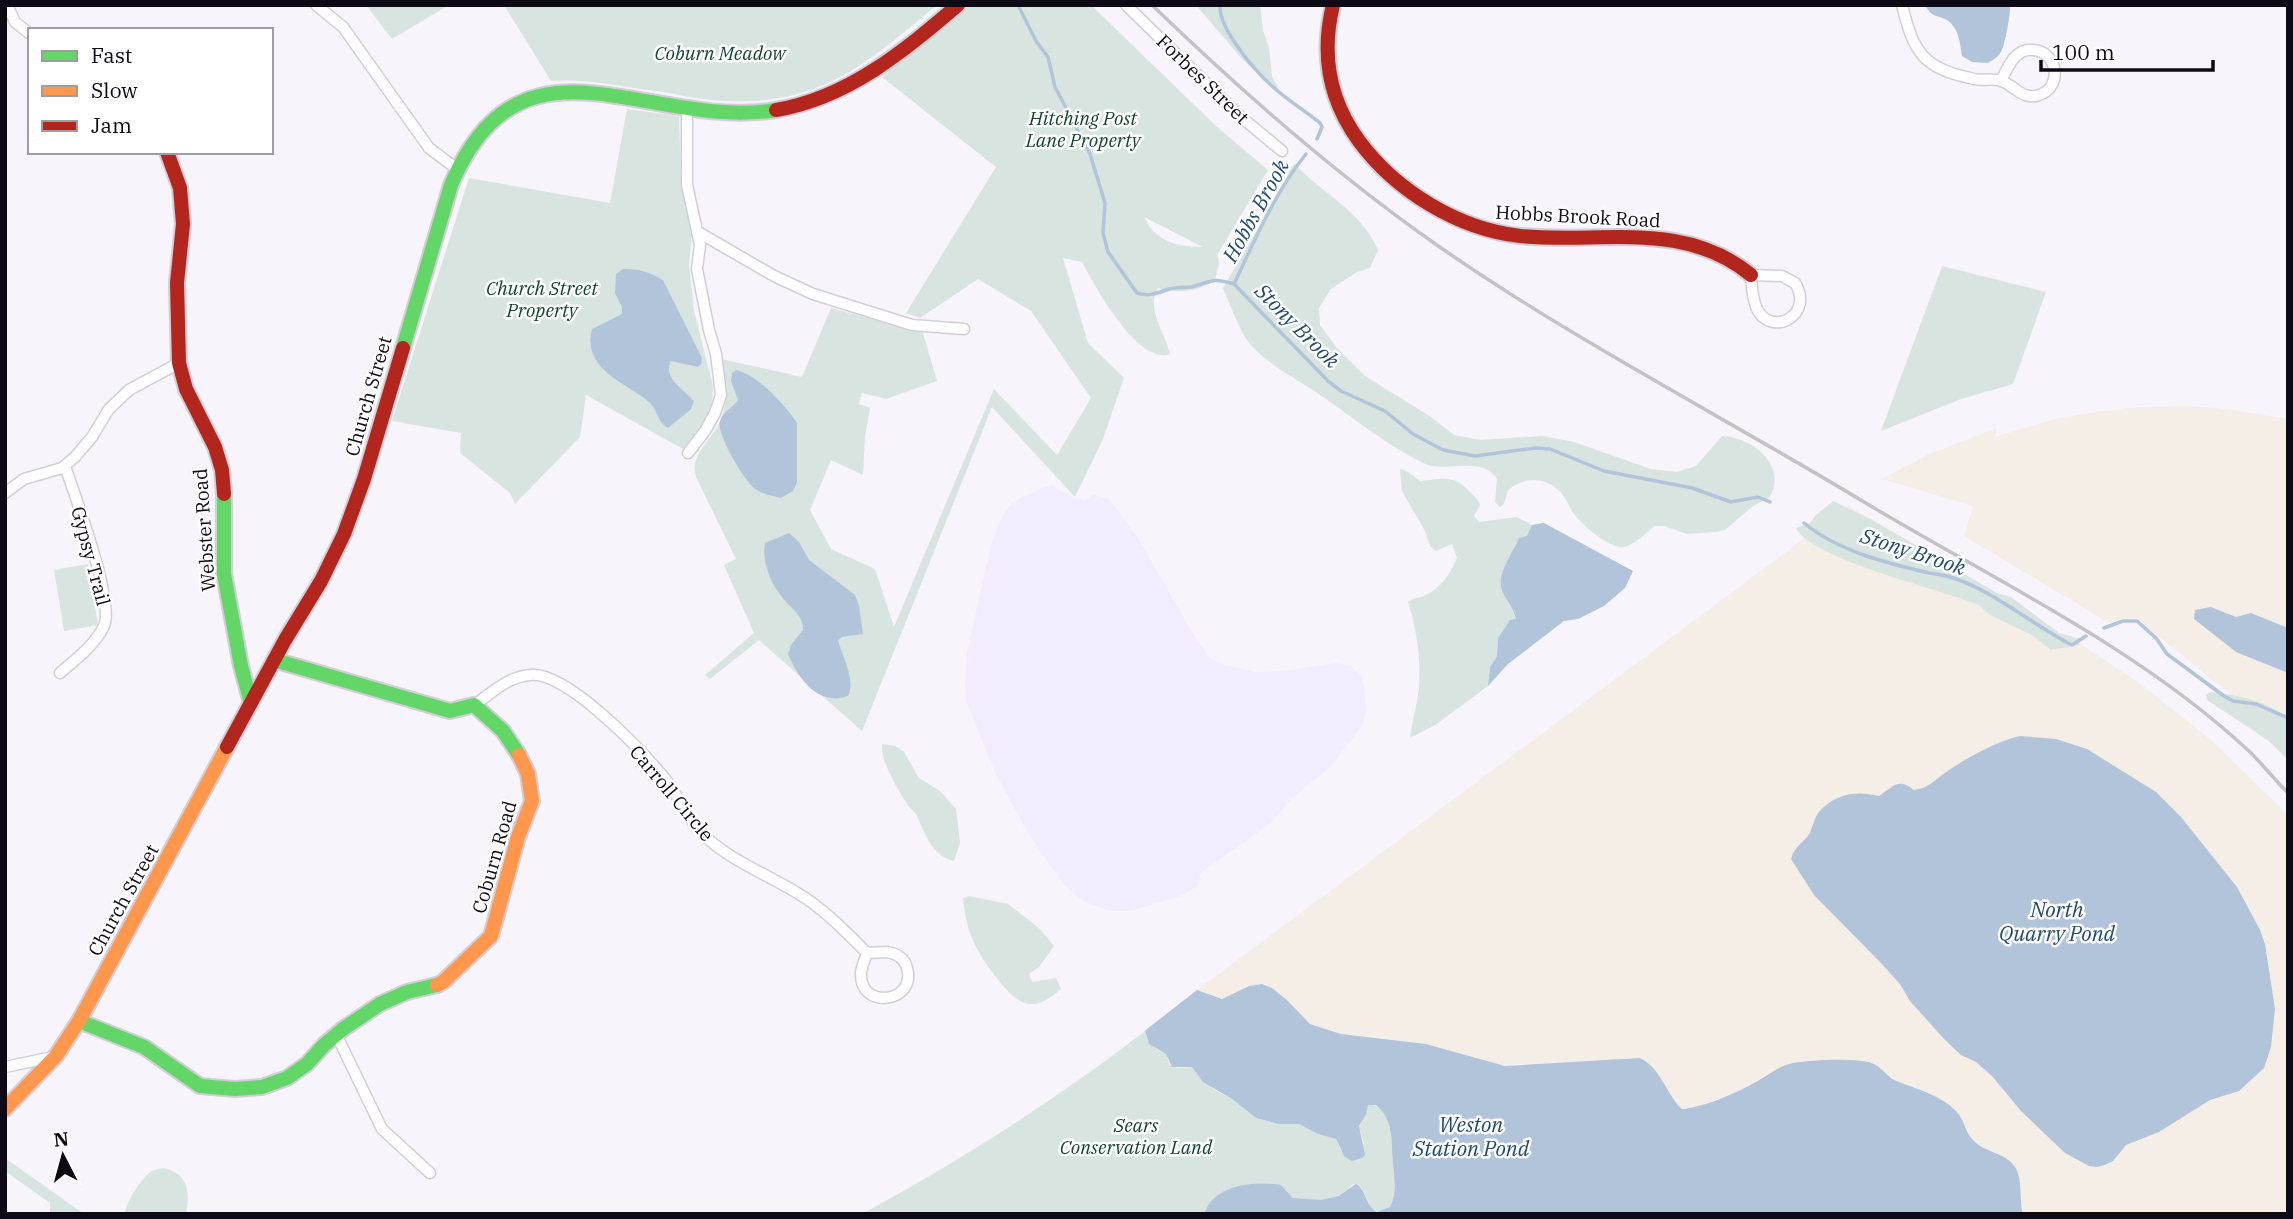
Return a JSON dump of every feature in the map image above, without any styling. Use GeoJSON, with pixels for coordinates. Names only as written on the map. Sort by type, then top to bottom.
{"type":"FeatureCollection","features":[{"type":"Feature","properties":{"kind":"street"},"geometry":{"type":"LineString","coordinates":[[7,5],[15,22],[28,32]]}},
{"type":"Feature","properties":{"kind":"street"},"geometry":{"type":"LineString","coordinates":[[316,5],[343,27],[429,148],[457,169]]}},
{"type":"Feature","properties":{"kind":"street","name":"Church Street"},"geometry":{"type":"LineString","coordinates":[[5,1109],[56,1056],[79,1021],[274,660],[321,581],[348,524],[364,479],[446,200],[457,169],[477,138],[499,114],[526,98],[539,94],[567,91],[687,109],[750,113],[813,101],[842,90],[887,63],[958,5]]}},
{"type":"Feature","properties":{"kind":"street","name":"Forbes Street"},"geometry":{"type":"LineString","coordinates":[[1126,5],[1241,117],[1282,150]]}},
{"type":"Feature","properties":{"kind":"street","name":"Hobbs Brook Road"},"geometry":{"type":"LineString","coordinates":[[1333,5],[1326,38],[1326,58],[1331,88],[1338,108],[1374,160],[1430,204],[1467,223],[1502,233],[1686,243],[1721,254],[1751,275],[1782,276],[1795,284],[1801,298],[1796,313],[1784,321],[1769,321],[1763,317],[1755,305],[1751,275]]}},
{"type":"Feature","properties":{"kind":"street"},"geometry":{"type":"LineString","coordinates":[[1902,5],[1914,45],[1925,59],[1951,73],[1980,80],[2000,81],[2024,95],[2040,95],[2052,85],[2055,70],[2048,56],[2029,50],[2015,56],[2000,81]]}},
{"type":"Feature","properties":{"kind":"street"},"geometry":{"type":"LineString","coordinates":[[687,109],[687,185],[701,245],[697,269],[716,354],[721,395],[705,431],[688,453]]}},
{"type":"Feature","properties":{"kind":"street","name":"Webster Road"},"geometry":{"type":"LineString","coordinates":[[168,154],[180,187],[183,223],[177,283],[179,363],[186,390],[215,447],[222,470],[224,574],[241,666],[251,703]]}},
{"type":"Feature","properties":{"kind":"street"},"geometry":{"type":"LineString","coordinates":[[698,232],[774,276],[813,294],[912,325],[964,329]]}},
{"type":"Feature","properties":{"kind":"street"},"geometry":{"type":"LineString","coordinates":[[5,493],[24,479],[65,466],[92,437],[108,409],[124,394],[179,363]]}},
{"type":"Feature","properties":{"kind":"street","name":"Gypsy Trail"},"geometry":{"type":"LineString","coordinates":[[60,673],[87,650],[105,625],[106,612],[96,562],[65,466]]}},
{"type":"Feature","properties":{"kind":"street"},"geometry":{"type":"LineString","coordinates":[[274,660],[450,711],[474,705]]}},
{"type":"Feature","properties":{"kind":"street","name":"Carroll Circle"},"geometry":{"type":"LineString","coordinates":[[474,705],[501,685],[531,674],[543,675],[580,695],[662,775],[706,837],[729,856],[807,899],[867,953]]}},
{"type":"Feature","properties":{"kind":"street","name":"Coburn Road"},"geometry":{"type":"LineString","coordinates":[[79,1021],[144,1047],[200,1086],[235,1090],[261,1087],[287,1078],[307,1064],[337,1034],[380,1004],[407,992],[430,988],[443,982],[491,936],[518,837],[532,801],[528,774],[515,746],[503,731],[474,705]]}},
{"type":"Feature","properties":{"kind":"street"},"geometry":{"type":"LineString","coordinates":[[891,952],[904,961],[908,979],[901,993],[882,999],[865,989],[861,974],[867,953],[891,952]]}},
{"type":"Feature","properties":{"kind":"street"},"geometry":{"type":"LineString","coordinates":[[337,1034],[382,1129],[430,1173]]}},
{"type":"Feature","properties":{"kind":"street"},"geometry":{"type":"LineString","coordinates":[[5,1067],[56,1056]]}},
{"type":"Feature","properties":{"kind":"shaded area"},"geometry":{"type":"Polygon","coordinates":[[[2185,406],[2219,408],[2288,419],[2288,717],[2235,698],[2136,618],[2124,618],[2109,623],[1964,536],[1973,506],[1882,479],[1929,454],[1997,428],[1995,437],[2055,419],[2096,412],[2185,406]]]}},
{"type":"Feature","properties":{"kind":"shaded area"},"geometry":{"type":"Polygon","coordinates":[[[1053,486],[1074,498],[1085,500],[1093,494],[1110,500],[1138,538],[1195,637],[1211,659],[1224,665],[1256,672],[1285,671],[1336,663],[1350,666],[1360,674],[1364,686],[1366,711],[1362,726],[1331,766],[1291,799],[1271,823],[1199,874],[1201,880],[1198,886],[1180,896],[1131,911],[1109,911],[1083,901],[1063,884],[1026,830],[995,772],[967,703],[967,652],[991,545],[1002,517],[1012,502],[1044,487],[1053,486]]]}},
{"type":"Feature","properties":{"kind":"shaded area"},"geometry":{"type":"Polygon","coordinates":[[[1848,506],[1955,567],[1952,577],[2046,631],[2076,641],[2142,685],[2211,740],[2288,815],[2288,1214],[2023,1214],[2020,1182],[1989,1151],[1971,1139],[1966,1127],[1946,1103],[1927,1092],[1890,1079],[1881,1068],[1866,1061],[1825,1061],[1771,1072],[1737,1092],[1696,1107],[1682,1109],[1647,1062],[1630,1057],[1619,1060],[1500,1065],[1426,1044],[1349,1036],[1322,1029],[1310,1024],[1287,1000],[1262,984],[1249,986],[1222,999],[1197,990],[1848,506]]]}},
{"type":"Feature","properties":{"kind":"green space"},"geometry":{"type":"Polygon","coordinates":[[[366,5],[449,5],[392,39],[366,5]]]}},
{"type":"Feature","properties":{"kind":"green space","name":"Coburn Meadow"},"geometry":{"type":"Polygon","coordinates":[[[504,5],[937,5],[865,62],[817,88],[759,101],[725,101],[591,82],[551,81],[504,5]]]}},
{"type":"Feature","properties":{"kind":"green space","name":"Hitching Post Lane Property"},"geometry":{"type":"Polygon","coordinates":[[[970,5],[1091,5],[1216,126],[1268,170],[1217,255],[1219,263],[1215,280],[1187,291],[1158,288],[1155,313],[1170,354],[1158,354],[1145,348],[1119,322],[1082,262],[1063,258],[1088,343],[1124,378],[1103,439],[1075,497],[992,407],[862,731],[759,640],[710,679],[705,675],[754,633],[724,565],[736,559],[696,477],[695,469],[699,454],[724,412],[726,389],[721,359],[802,377],[831,308],[923,333],[937,381],[886,399],[862,393],[859,404],[870,408],[863,475],[831,460],[810,510],[831,549],[875,569],[894,627],[994,389],[1057,455],[1091,398],[1031,311],[978,279],[920,318],[906,313],[996,167],[882,77],[970,5]],[[1145,218],[1155,233],[1169,242],[1203,247],[1145,218]]]}},
{"type":"Feature","properties":{"kind":"green space"},"geometry":{"type":"Polygon","coordinates":[[[1196,5],[1260,5],[1272,76],[1280,92],[1243,60],[1196,5]]]}},
{"type":"Feature","properties":{"kind":"green space","name":"Church Street Property"},"geometry":{"type":"Polygon","coordinates":[[[627,109],[679,116],[681,184],[692,233],[689,265],[694,311],[713,386],[712,403],[705,423],[683,449],[586,395],[580,437],[515,504],[510,493],[460,453],[461,433],[392,421],[469,178],[610,203],[627,109]]]}},
{"type":"Feature","properties":{"kind":"green space"},"geometry":{"type":"Polygon","coordinates":[[[1295,164],[1351,213],[1378,250],[1370,268],[1357,272],[1331,289],[1319,308],[1320,325],[1337,348],[1365,376],[1428,415],[1454,435],[1480,440],[1542,436],[1574,442],[1651,469],[1677,472],[1696,466],[1722,436],[1733,438],[1755,448],[1771,465],[1774,486],[1769,498],[1753,506],[1725,530],[1687,534],[1664,526],[1654,526],[1640,539],[1617,547],[1603,540],[1581,522],[1562,494],[1551,485],[1539,480],[1519,483],[1508,490],[1504,504],[1500,507],[1495,502],[1497,479],[1490,472],[1473,466],[1442,467],[1423,463],[1382,439],[1278,368],[1245,337],[1223,288],[1287,179],[1290,168],[1295,164]]]}},
{"type":"Feature","properties":{"kind":"green space"},"geometry":{"type":"Polygon","coordinates":[[[1942,266],[2046,292],[2013,384],[1961,399],[1881,431],[1942,266]]]}},
{"type":"Feature","properties":{"kind":"green space"},"geometry":{"type":"Polygon","coordinates":[[[1400,469],[1420,481],[1447,479],[1463,486],[1480,505],[1474,516],[1479,522],[1517,517],[1532,525],[1527,536],[1516,545],[1503,572],[1503,586],[1516,620],[1508,623],[1498,638],[1497,656],[1490,667],[1488,686],[1435,725],[1410,738],[1419,689],[1419,656],[1408,602],[1430,593],[1440,585],[1457,558],[1452,544],[1436,551],[1430,546],[1425,531],[1402,491],[1400,469]]]}},
{"type":"Feature","properties":{"kind":"green space"},"geometry":{"type":"Polygon","coordinates":[[[1833,501],[1872,520],[1997,593],[2011,597],[2059,633],[2080,639],[2079,645],[2051,650],[2032,635],[1990,615],[1979,605],[1851,562],[1807,540],[1796,528],[1810,523],[1833,501]]]}},
{"type":"Feature","properties":{"kind":"green space"},"geometry":{"type":"Polygon","coordinates":[[[88,564],[98,625],[64,631],[54,570],[88,564]]]}},
{"type":"Feature","properties":{"kind":"green space"},"geometry":{"type":"Polygon","coordinates":[[[2210,692],[2250,699],[2288,717],[2288,760],[2269,741],[2207,700],[2206,695],[2210,692]]]}},
{"type":"Feature","properties":{"kind":"green space"},"geometry":{"type":"Polygon","coordinates":[[[882,744],[895,746],[904,752],[919,778],[940,791],[956,809],[960,843],[954,861],[940,854],[930,843],[916,814],[890,775],[882,744]]]}},
{"type":"Feature","properties":{"kind":"green space"},"geometry":{"type":"Polygon","coordinates":[[[969,896],[1008,904],[1040,929],[1054,946],[1039,967],[1029,974],[1032,982],[1056,978],[1061,989],[1043,1002],[1035,1004],[1021,1001],[1007,990],[984,961],[970,933],[963,898],[969,896]]]}},
{"type":"Feature","properties":{"kind":"green space","name":"Sears Conservation Land"},"geometry":{"type":"Polygon","coordinates":[[[1145,1031],[1152,1046],[1166,1054],[1170,1065],[1177,1068],[1192,1067],[1213,1089],[1232,1099],[1256,1118],[1278,1124],[1299,1124],[1318,1134],[1336,1139],[1341,1151],[1364,1144],[1359,1127],[1366,1115],[1368,1104],[1376,1106],[1383,1111],[1390,1128],[1395,1188],[1391,1206],[1381,1212],[1372,1210],[1362,1188],[1353,1184],[1341,1194],[1325,1200],[1307,1201],[1292,1197],[1279,1186],[1258,1183],[1222,1193],[1211,1201],[1204,1214],[862,1214],[1007,1128],[1145,1031]]]}},
{"type":"Feature","properties":{"kind":"green space"},"geometry":{"type":"Polygon","coordinates":[[[5,1158],[84,1214],[50,1214],[50,1203],[5,1171],[5,1158]]]}},
{"type":"Feature","properties":{"kind":"green space"},"geometry":{"type":"Polygon","coordinates":[[[164,1168],[179,1175],[186,1185],[186,1214],[125,1214],[130,1199],[145,1177],[164,1168]]]}},
{"type":"Feature","properties":{"kind":"water"},"geometry":{"type":"Polygon","coordinates":[[[1925,5],[2010,5],[2001,52],[1988,63],[1972,62],[1962,56],[1954,27],[1947,20],[1933,14],[1925,5]]]}},
{"type":"Feature","properties":{"kind":"water"},"geometry":{"type":"Polygon","coordinates":[[[623,269],[644,272],[663,280],[702,358],[698,367],[671,361],[669,373],[675,383],[694,401],[691,409],[668,428],[649,402],[607,373],[593,355],[592,329],[622,314],[622,307],[615,293],[616,274],[623,269]]]}},
{"type":"Feature","properties":{"kind":"water"},"geometry":{"type":"Polygon","coordinates":[[[736,370],[762,384],[797,423],[797,482],[793,491],[781,498],[761,492],[750,484],[722,436],[721,418],[738,400],[731,381],[732,373],[736,370]]]}},
{"type":"Feature","properties":{"kind":"water"},"geometry":{"type":"Polygon","coordinates":[[[1544,523],[1633,571],[1625,588],[1604,606],[1578,619],[1564,621],[1508,664],[1488,686],[1490,667],[1497,656],[1498,638],[1510,620],[1516,619],[1501,588],[1502,573],[1519,538],[1527,536],[1532,525],[1544,523]]]}},
{"type":"Feature","properties":{"kind":"water"},"geometry":{"type":"Polygon","coordinates":[[[789,533],[799,542],[809,560],[855,595],[859,606],[863,634],[838,640],[849,675],[848,696],[837,698],[818,694],[803,681],[788,654],[791,645],[803,630],[803,625],[774,585],[768,572],[764,550],[765,543],[789,533]]]}},
{"type":"Feature","properties":{"kind":"water"},"geometry":{"type":"Polygon","coordinates":[[[2211,607],[2236,617],[2251,613],[2288,628],[2288,673],[2236,652],[2194,619],[2195,610],[2211,607]]]}},
{"type":"Feature","properties":{"kind":"water","name":"North Quarry Pond"},"geometry":{"type":"Polygon","coordinates":[[[2020,736],[2056,739],[2087,749],[2156,792],[2181,817],[2237,887],[2265,944],[2275,1009],[2271,1047],[2264,1068],[2239,1091],[2210,1100],[2159,1132],[2126,1145],[2113,1161],[2097,1167],[2089,1166],[2065,1153],[2021,1111],[1992,1076],[1976,1062],[1961,1055],[1945,1040],[1910,1001],[1900,984],[1814,895],[1791,859],[1809,834],[1817,815],[1831,801],[1862,793],[1879,796],[1900,784],[1914,790],[1922,788],[1979,752],[2020,736]]]}},
{"type":"Feature","properties":{"kind":"water","name":"Weston Station Pond"},"geometry":{"type":"Polygon","coordinates":[[[1262,984],[1287,1000],[1310,1024],[1341,1034],[1426,1044],[1505,1066],[1640,1058],[1653,1068],[1682,1109],[1727,1096],[1789,1064],[1857,1060],[1874,1064],[1895,1081],[1950,1105],[1975,1142],[2011,1162],[2019,1177],[2023,1214],[1204,1214],[1216,1196],[1247,1185],[1281,1185],[1293,1198],[1321,1200],[1338,1196],[1356,1184],[1377,1212],[1390,1207],[1394,1196],[1395,1180],[1389,1124],[1376,1105],[1368,1105],[1366,1115],[1359,1126],[1365,1155],[1352,1161],[1344,1156],[1336,1139],[1318,1134],[1299,1124],[1278,1124],[1256,1118],[1232,1099],[1203,1082],[1192,1067],[1172,1067],[1166,1054],[1149,1044],[1145,1031],[1197,990],[1222,999],[1249,986],[1262,984]]]}},
{"type":"Feature","properties":{"kind":"waterway","name":"Stony Brook"},"geometry":{"type":"LineString","coordinates":[[1018,5],[1036,41],[1048,57],[1055,87],[1090,154],[1105,203],[1103,233],[1108,252],[1137,293],[1153,294],[1215,281],[1234,284],[1328,381],[1341,391],[1385,411],[1413,434],[1443,450],[1475,456],[1536,448],[1550,449],[1604,471],[1692,488],[1731,502],[1758,497],[1770,502]]}},
{"type":"Feature","properties":{"kind":"waterway","name":"Hobbs Brook"},"geometry":{"type":"LineString","coordinates":[[1220,5],[1231,37],[1248,60],[1278,91],[1320,123],[1322,127],[1317,139]]}},
{"type":"Feature","properties":{"kind":"waterway","name":"Hobbs Brook"},"geometry":{"type":"LineString","coordinates":[[1234,284],[1275,200],[1306,154]]}},
{"type":"Feature","properties":{"kind":"waterway","name":"Stony Brook"},"geometry":{"type":"LineString","coordinates":[[1804,523],[1817,533],[1863,555],[1965,582],[2072,645],[2086,636]]}},
{"type":"Feature","properties":{"kind":"waterway","name":"Stony Brook"},"geometry":{"type":"LineString","coordinates":[[2104,628],[2123,621],[2137,621],[2156,638],[2167,654],[2224,696],[2233,701],[2256,704],[2288,718]]}},
{"type":"Feature","properties":{"kind":"railway"},"geometry":{"type":"LineString","coordinates":[[1152,5],[1288,130],[1434,243],[1539,312],[2113,648],[2207,715],[2250,752],[2288,793]]}},
{"type":"Feature","properties":{"kind":"traffic: fast"},"geometry":{"type":"LineString","coordinates":[[403,348],[451,185],[480,135],[513,106],[551,94],[592,93],[728,112],[776,110]]}},
{"type":"Feature","properties":{"kind":"traffic: fast"},"geometry":{"type":"LineString","coordinates":[[224,494],[224,574],[241,666],[251,703]]}},
{"type":"Feature","properties":{"kind":"traffic: fast"},"geometry":{"type":"LineString","coordinates":[[274,660],[450,711],[474,705],[503,731],[519,755]]}},
{"type":"Feature","properties":{"kind":"traffic: fast"},"geometry":{"type":"LineString","coordinates":[[79,1021],[144,1047],[200,1086],[235,1089],[262,1087],[287,1078],[307,1064],[343,1029],[380,1004],[407,992],[437,985]]}},
{"type":"Feature","properties":{"kind":"traffic: slow"},"geometry":{"type":"LineString","coordinates":[[5,1109],[56,1056],[79,1021],[227,747]]}},
{"type":"Feature","properties":{"kind":"traffic: slow"},"geometry":{"type":"LineString","coordinates":[[437,985],[491,936],[518,837],[532,801],[528,774],[519,755]]}},
{"type":"Feature","properties":{"kind":"traffic: jam"},"geometry":{"type":"LineString","coordinates":[[776,110],[802,104],[851,84],[896,55],[958,5]]}},
{"type":"Feature","properties":{"kind":"traffic: jam"},"geometry":{"type":"LineString","coordinates":[[1333,5],[1329,23],[1328,59],[1334,93],[1341,109],[1359,141],[1374,159],[1391,176],[1430,205],[1474,225],[1520,236],[1640,238],[1697,246],[1725,258],[1751,275]]}},
{"type":"Feature","properties":{"kind":"traffic: jam"},"geometry":{"type":"LineString","coordinates":[[168,154],[180,188],[183,224],[177,283],[179,363],[186,389],[215,447],[222,470],[224,494]]}},
{"type":"Feature","properties":{"kind":"traffic: jam"},"geometry":{"type":"LineString","coordinates":[[227,747],[285,640],[321,581],[344,534],[364,479],[403,348]]}}]}
